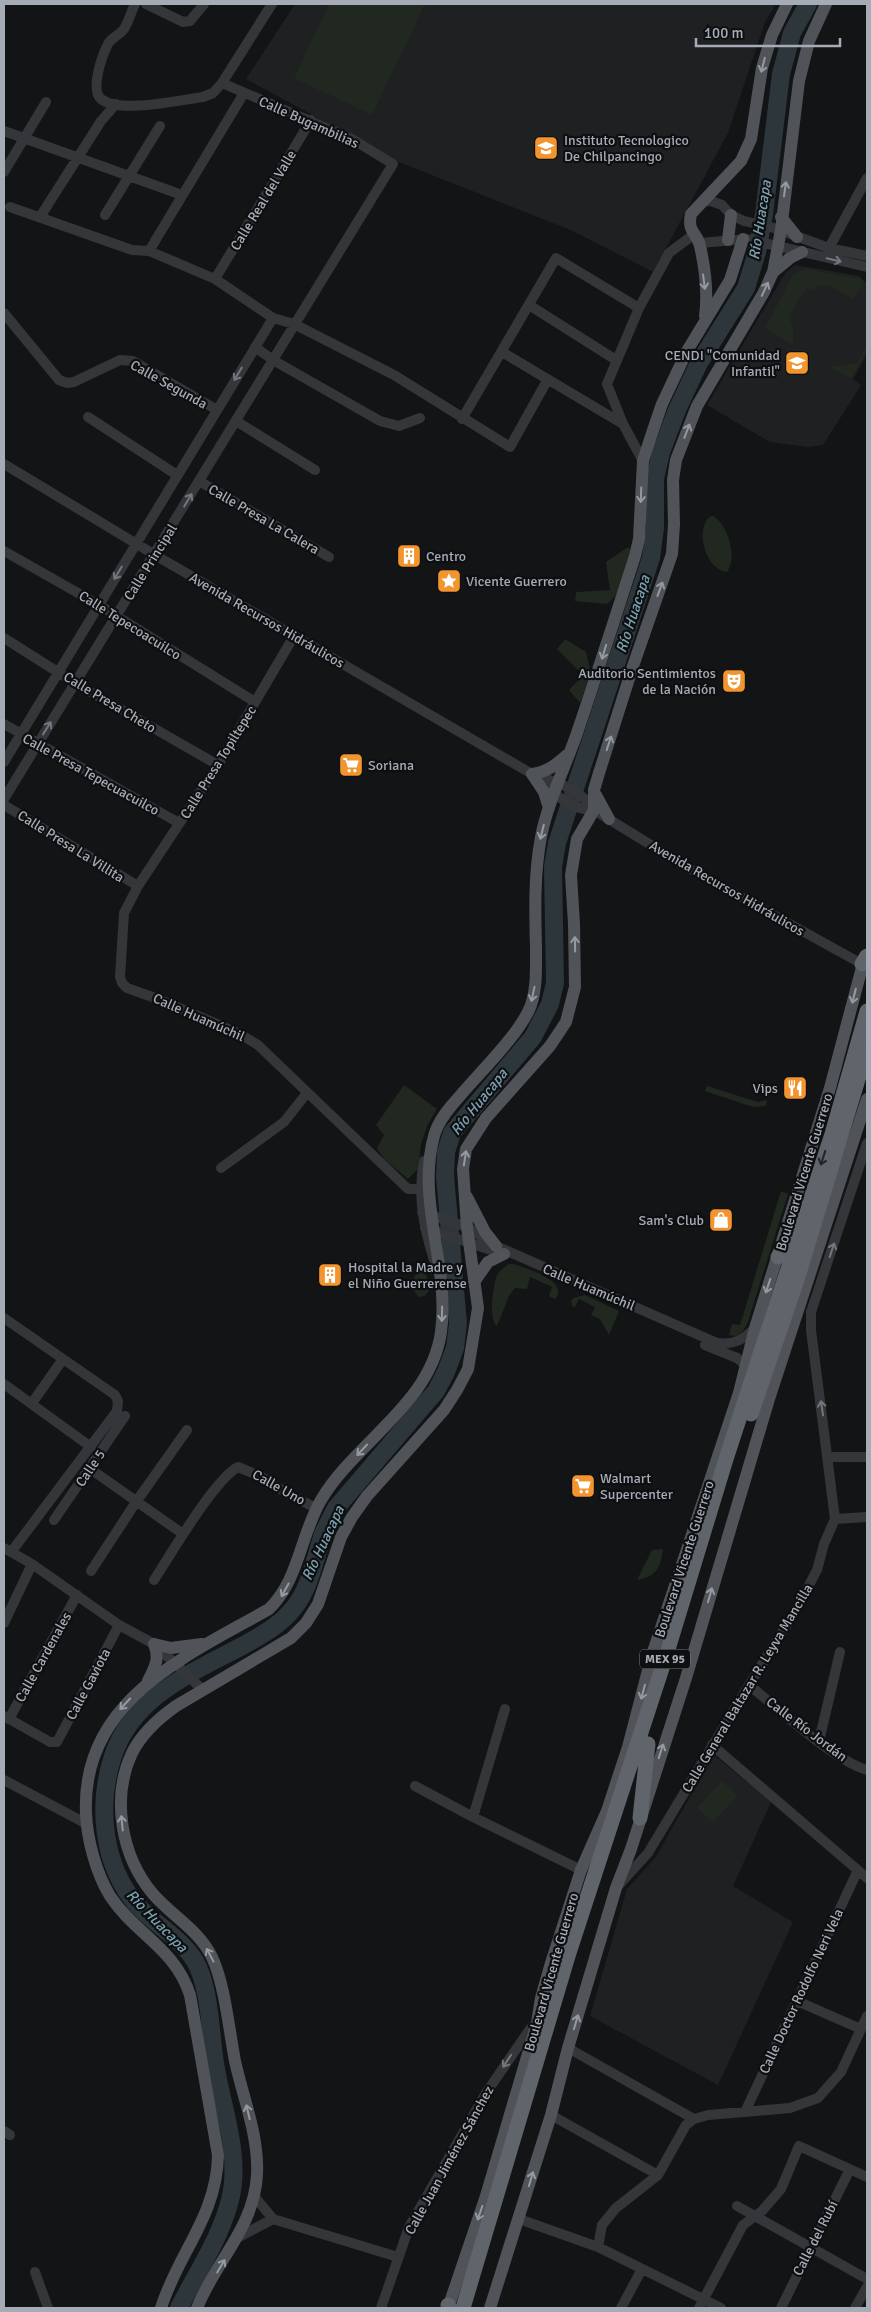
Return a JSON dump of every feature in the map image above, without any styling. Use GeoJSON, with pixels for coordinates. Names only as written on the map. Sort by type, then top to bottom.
{"type":"FeatureCollection","features":[{"type":"Feature","properties":{"kind":"highway","name":"Boulevard Vicente Guerrero"},"geometry":{"type":"LineString","coordinates":[[452,2308],[599,1863],[832,1134],[867,1011]]}},
{"type":"Feature","properties":{"kind":"highway","name":"Boulevard Vicente Guerrero"},"geometry":{"type":"LineString","coordinates":[[472,2308],[574,1966],[648,1744],[736,1462],[797,1280],[867,1050]]}},
{"type":"Feature","properties":{"kind":"highway"},"geometry":{"type":"LineString","coordinates":[[778,1257],[802,1223]]}},
{"type":"Feature","properties":{"kind":"highway"},"geometry":{"type":"LineString","coordinates":[[640,1818],[648,1744]]}},
{"type":"Feature","properties":{"kind":"highway"},"geometry":{"type":"LineString","coordinates":[[599,1863],[607,1811]]}},
{"type":"Feature","properties":{"kind":"main road"},"geometry":{"type":"LineString","coordinates":[[705,320],[707,302],[696,239],[689,223],[691,214],[696,206],[741,161],[751,139],[762,68],[772,35],[787,4]]}},
{"type":"Feature","properties":{"kind":"main road"},"geometry":{"type":"LineString","coordinates":[[197,2308],[247,2219],[254,2196],[257,2174],[254,2137],[236,2063],[219,1976],[212,1958],[202,1941],[154,1896],[139,1876],[131,1858],[124,1833],[120,1804],[124,1777],[133,1752],[146,1733],[176,1706],[201,1688],[291,1638],[306,1623],[318,1604],[338,1544],[352,1517],[367,1496],[444,1410],[464,1377],[475,1333],[478,1308],[466,1227],[463,1169],[466,1149],[476,1133],[550,1046],[566,1022],[572,1005],[575,987],[575,961],[571,876],[578,839],[590,794],[672,554],[674,524],[673,480],[676,460],[697,406],[764,292],[772,272],[799,81],[809,41],[826,4]]}},
{"type":"Feature","properties":{"kind":"main road"},"geometry":{"type":"LineString","coordinates":[[728,240],[731,215]]}},
{"type":"Feature","properties":{"kind":"main road"},"geometry":{"type":"LineString","coordinates":[[779,225],[796,237]]}},
{"type":"Feature","properties":{"kind":"main road"},"geometry":{"type":"LineString","coordinates":[[160,2308],[213,2197],[218,2175],[218,2155],[190,1995],[184,1978],[175,1963],[123,1912],[109,1894],[90,1847],[87,1824],[87,1781],[96,1749],[120,1709],[148,1682],[178,1666],[211,1642],[269,1610],[281,1598],[287,1588],[316,1508],[345,1469],[408,1401],[432,1364],[442,1330],[441,1286],[427,1213],[428,1167],[435,1132],[452,1106],[520,1025],[530,1006],[536,982],[537,863],[549,808],[558,790],[635,556],[639,539],[643,461],[662,404],[674,376],[730,280],[745,239]]}},
{"type":"Feature","properties":{"kind":"main road"},"geometry":{"type":"LineString","coordinates":[[772,272],[790,258],[802,252]]}},
{"type":"Feature","properties":{"kind":"main road"},"geometry":{"type":"LineString","coordinates":[[549,808],[544,792],[532,774],[542,773],[553,768],[569,753]]}},
{"type":"Feature","properties":{"kind":"main road"},"geometry":{"type":"LineString","coordinates":[[590,794],[609,819]]}},
{"type":"Feature","properties":{"kind":"main road","name":"Boulevard Vicente Guerrero"},"geometry":{"type":"LineString","coordinates":[[452,2308],[537,2023],[541,1998],[551,1963],[581,1870],[607,1811],[628,1747],[655,1646],[739,1393],[744,1364],[830,1088],[867,949]]}},
{"type":"Feature","properties":{"kind":"main road"},"geometry":{"type":"LineString","coordinates":[[490,2308],[552,2115],[568,2048],[616,1888],[631,1849],[686,1678],[769,1399],[867,1099]]}},
{"type":"Feature","properties":{"kind":"main road"},"geometry":{"type":"LineString","coordinates":[[464,1192],[485,1232],[500,1250],[488,1262],[474,1282]]}},
{"type":"Feature","properties":{"kind":"main road"},"geometry":{"type":"LineString","coordinates":[[154,1644],[171,1648],[211,1642]]}},
{"type":"Feature","properties":{"kind":"main road"},"geometry":{"type":"LineString","coordinates":[[148,1682],[157,1662],[158,1654],[154,1644]]}},
{"type":"Feature","properties":{"kind":"street"},"geometry":{"type":"LineString","coordinates":[[135,4],[124,29],[112,38],[108,45],[96,83],[97,92],[102,99],[124,107],[203,97],[213,93],[222,83],[272,4]]}},
{"type":"Feature","properties":{"kind":"street"},"geometry":{"type":"LineString","coordinates":[[146,4],[183,22],[190,21],[204,4]]}},
{"type":"Feature","properties":{"kind":"street","name":"Calle Bugambilias"},"geometry":{"type":"LineString","coordinates":[[222,83],[352,139],[393,164]]}},
{"type":"Feature","properties":{"kind":"street"},"geometry":{"type":"LineString","coordinates":[[149,251],[244,93]]}},
{"type":"Feature","properties":{"kind":"street"},"geometry":{"type":"LineString","coordinates":[[4,172],[46,102]]}},
{"type":"Feature","properties":{"kind":"street"},"geometry":{"type":"LineString","coordinates":[[40,217],[101,121],[116,104]]}},
{"type":"Feature","properties":{"kind":"street","name":"Calle Real del Valle"},"geometry":{"type":"LineString","coordinates":[[215,279],[311,120]]}},
{"type":"Feature","properties":{"kind":"street"},"geometry":{"type":"LineString","coordinates":[[105,215],[160,126]]}},
{"type":"Feature","properties":{"kind":"street"},"geometry":{"type":"LineString","coordinates":[[4,132],[182,195]]}},
{"type":"Feature","properties":{"kind":"street","name":"Calle Principal"},"geometry":{"type":"LineString","coordinates":[[4,799],[393,164]]}},
{"type":"Feature","properties":{"kind":"street"},"geometry":{"type":"LineString","coordinates":[[829,248],[867,178]]}},
{"type":"Feature","properties":{"kind":"street"},"geometry":{"type":"LineString","coordinates":[[703,201],[711,201],[722,205],[731,215],[750,223],[779,225]]}},
{"type":"Feature","properties":{"kind":"street"},"geometry":{"type":"LineString","coordinates":[[10,207],[132,250],[149,251],[215,279],[273,318],[294,324],[394,375],[462,419],[510,447],[548,379]]}},
{"type":"Feature","properties":{"kind":"street"},"geometry":{"type":"LineString","coordinates":[[796,237],[829,248],[867,256]]}},
{"type":"Feature","properties":{"kind":"street"},"geometry":{"type":"LineString","coordinates":[[643,461],[623,424],[607,384],[639,308],[669,253],[696,239],[714,243],[745,239],[867,267]]}},
{"type":"Feature","properties":{"kind":"street"},"geometry":{"type":"LineString","coordinates":[[462,419],[556,258],[639,308]]}},
{"type":"Feature","properties":{"kind":"street"},"geometry":{"type":"LineString","coordinates":[[529,305],[616,360]]}},
{"type":"Feature","properties":{"kind":"street","name":"Calle Segunda"},"geometry":{"type":"LineString","coordinates":[[4,313],[59,380],[67,383],[74,382],[120,360],[133,361],[216,410]]}},
{"type":"Feature","properties":{"kind":"street","name":"Calle Principal"},"geometry":{"type":"LineString","coordinates":[[4,762],[273,318]]}},
{"type":"Feature","properties":{"kind":"street"},"geometry":{"type":"LineString","coordinates":[[255,347],[273,360],[380,422],[399,426],[420,418]]}},
{"type":"Feature","properties":{"kind":"street"},"geometry":{"type":"LineString","coordinates":[[502,352],[623,424]]}},
{"type":"Feature","properties":{"kind":"street"},"geometry":{"type":"LineString","coordinates":[[88,417],[177,476]]}},
{"type":"Feature","properties":{"kind":"street"},"geometry":{"type":"LineString","coordinates":[[236,421],[315,470]]}},
{"type":"Feature","properties":{"kind":"street","name":"Avenida Recursos Hidráulicos"},"geometry":{"type":"LineString","coordinates":[[4,464],[136,544],[532,774],[587,810],[609,819],[686,866],[865,960]]}},
{"type":"Feature","properties":{"kind":"street","name":"Calle Presa La Calera"},"geometry":{"type":"LineString","coordinates":[[199,481],[329,557]]}},
{"type":"Feature","properties":{"kind":"street","name":"Calle Tepecoacuilco"},"geometry":{"type":"LineString","coordinates":[[4,551],[99,605],[255,702]]}},
{"type":"Feature","properties":{"kind":"street","name":"Calle Presa Topiltepec"},"geometry":{"type":"LineString","coordinates":[[127,988],[120,977],[124,912],[138,886],[218,765],[294,636]]}},
{"type":"Feature","properties":{"kind":"street","name":"Calle Presa Cheto"},"geometry":{"type":"LineString","coordinates":[[4,638],[75,683],[218,765]]}},
{"type":"Feature","properties":{"kind":"street","name":"Calle Presa Tepecuacuilco"},"geometry":{"type":"LineString","coordinates":[[4,724],[179,823]]}},
{"type":"Feature","properties":{"kind":"street","name":"Avenida Recursos Hidráulicos"},"geometry":{"type":"LineString","coordinates":[[558,790],[590,794]]}},
{"type":"Feature","properties":{"kind":"street","name":"Calle Presa La Villita"},"geometry":{"type":"LineString","coordinates":[[4,805],[138,886]]}},
{"type":"Feature","properties":{"kind":"street","name":"Calle Huamúchil"},"geometry":{"type":"LineString","coordinates":[[127,988],[161,1000],[240,1034],[258,1045],[408,1189],[422,1189]]}},
{"type":"Feature","properties":{"kind":"street"},"geometry":{"type":"LineString","coordinates":[[221,1168],[284,1122],[307,1093]]}},
{"type":"Feature","properties":{"kind":"street"},"geometry":{"type":"LineString","coordinates":[[427,1213],[422,1189],[424,1165],[435,1132]]}},
{"type":"Feature","properties":{"kind":"street"},"geometry":{"type":"LineString","coordinates":[[867,1143],[811,1312],[811,1330],[829,1457],[835,1519],[867,1517]]}},
{"type":"Feature","properties":{"kind":"street","name":"Calle Huamúchil"},"geometry":{"type":"LineString","coordinates":[[427,1213],[466,1227],[500,1250],[737,1358],[744,1364]]}},
{"type":"Feature","properties":{"kind":"street","name":"Calle Huamúchil"},"geometry":{"type":"LineString","coordinates":[[429,1229],[500,1250],[717,1343],[728,1345],[740,1341],[755,1328]]}},
{"type":"Feature","properties":{"kind":"street"},"geometry":{"type":"LineString","coordinates":[[4,1318],[7,1318],[114,1395],[118,1401],[117,1412],[8,1550],[32,1564],[119,1625],[154,1644],[201,1688]]}},
{"type":"Feature","properties":{"kind":"street"},"geometry":{"type":"LineString","coordinates":[[32,1402],[63,1359]]}},
{"type":"Feature","properties":{"kind":"street"},"geometry":{"type":"LineString","coordinates":[[4,1384],[32,1402],[91,1447]]}},
{"type":"Feature","properties":{"kind":"street","name":"Calle 5"},"geometry":{"type":"LineString","coordinates":[[54,1520],[126,1416]]}},
{"type":"Feature","properties":{"kind":"street"},"geometry":{"type":"LineString","coordinates":[[91,1571],[136,1502],[187,1430]]}},
{"type":"Feature","properties":{"kind":"street"},"geometry":{"type":"LineString","coordinates":[[829,1457],[867,1457]]}},
{"type":"Feature","properties":{"kind":"street","name":"Calle Uno"},"geometry":{"type":"LineString","coordinates":[[183,1534],[231,1471],[238,1467],[260,1476],[290,1495],[316,1508]]}},
{"type":"Feature","properties":{"kind":"street"},"geometry":{"type":"LineString","coordinates":[[89,1468],[183,1534],[154,1580]]}},
{"type":"Feature","properties":{"kind":"street","name":"Calle General Baltazar R. Leyva Mancilla"},"geometry":{"type":"LineString","coordinates":[[616,1888],[648,1853],[712,1745],[796,1610],[813,1578],[835,1519]]}},
{"type":"Feature","properties":{"kind":"street"},"geometry":{"type":"LineString","coordinates":[[4,1623],[32,1564]]}},
{"type":"Feature","properties":{"kind":"street","name":"Calle Cardenales"},"geometry":{"type":"LineString","coordinates":[[7,1717],[77,1595]]}},
{"type":"Feature","properties":{"kind":"street","name":"Calle Gaviota"},"geometry":{"type":"LineString","coordinates":[[7,1717],[50,1742],[57,1742],[119,1625]]}},
{"type":"Feature","properties":{"kind":"street"},"geometry":{"type":"LineString","coordinates":[[819,1741],[840,1652]]}},
{"type":"Feature","properties":{"kind":"street","name":"Calle Río Jordán"},"geometry":{"type":"LineString","coordinates":[[749,1685],[819,1741],[856,1767],[867,1770]]}},
{"type":"Feature","properties":{"kind":"street"},"geometry":{"type":"LineString","coordinates":[[473,1817],[505,1709]]}},
{"type":"Feature","properties":{"kind":"street"},"geometry":{"type":"LineString","coordinates":[[712,1745],[867,1878]]}},
{"type":"Feature","properties":{"kind":"street"},"geometry":{"type":"LineString","coordinates":[[4,1780],[87,1824]]}},
{"type":"Feature","properties":{"kind":"street"},"geometry":{"type":"LineString","coordinates":[[415,1786],[581,1870]]}},
{"type":"Feature","properties":{"kind":"street"},"geometry":{"type":"LineString","coordinates":[[631,1849],[641,1855],[648,1853]]}},
{"type":"Feature","properties":{"kind":"street","name":"Calle Doctor Rodolfo Neri Vela"},"geometry":{"type":"LineString","coordinates":[[745,2112],[858,1870]]}},
{"type":"Feature","properties":{"kind":"street"},"geometry":{"type":"LineString","coordinates":[[797,2001],[861,2029]]}},
{"type":"Feature","properties":{"kind":"street"},"geometry":{"type":"LineString","coordinates":[[598,2247],[602,2225],[616,2208],[658,2175],[686,2125],[694,2119],[708,2115],[790,2108],[818,2098],[841,2072],[867,2016]]}},
{"type":"Feature","properties":{"kind":"street","name":"Calle Juan Jiménez Sánchez"},"geometry":{"type":"LineString","coordinates":[[381,2308],[409,2226],[486,2093],[530,2028],[537,2023]]}},
{"type":"Feature","properties":{"kind":"street"},"geometry":{"type":"LineString","coordinates":[[568,2048],[694,2119]]}},
{"type":"Feature","properties":{"kind":"street"},"geometry":{"type":"LineString","coordinates":[[552,2115],[658,2175]]}},
{"type":"Feature","properties":{"kind":"street"},"geometry":{"type":"LineString","coordinates":[[701,2304],[743,2226],[771,2202],[781,2189],[799,2146],[867,2177]]}},
{"type":"Feature","properties":{"kind":"street","name":"Calle del Rubí"},"geometry":{"type":"LineString","coordinates":[[780,2308],[850,2169]]}},
{"type":"Feature","properties":{"kind":"street"},"geometry":{"type":"LineString","coordinates":[[254,2196],[273,2220],[398,2257]]}},
{"type":"Feature","properties":{"kind":"street"},"geometry":{"type":"LineString","coordinates":[[738,2206],[867,2279]]}},
{"type":"Feature","properties":{"kind":"street"},"geometry":{"type":"LineString","coordinates":[[519,2219],[598,2247],[642,2269],[701,2304],[720,2308]]}},
{"type":"Feature","properties":{"kind":"street"},"geometry":{"type":"LineString","coordinates":[[237,2238],[273,2220]]}},
{"type":"Feature","properties":{"kind":"street"},"geometry":{"type":"LineString","coordinates":[[621,2308],[642,2269]]}},
{"type":"Feature","properties":{"kind":"street"},"geometry":{"type":"LineString","coordinates":[[35,2272],[48,2308]]}},
{"type":"Feature","properties":{"kind":"street"},"geometry":{"type":"LineString","coordinates":[[855,2308],[867,2287]]}},
{"type":"Feature","properties":{"kind":"shaded area","name":"Instituto Tecnologico De Chilpancingo"},"geometry":{"type":"Polygon","coordinates":[[[295,4],[776,4],[765,22],[728,133],[653,272],[573,231],[399,162],[246,79],[295,4]]]}},
{"type":"Feature","properties":{"kind":"shaded area"},"geometry":{"type":"Polygon","coordinates":[[[329,4],[425,4],[372,115],[294,78],[329,4]]]}},
{"type":"Feature","properties":{"kind":"shaded area","name":"CENDI \"Comunidad Infantil\""},"geometry":{"type":"Polygon","coordinates":[[[795,265],[859,276],[867,284],[867,354],[853,379],[861,385],[823,445],[808,447],[770,442],[707,405],[786,272],[795,265]]]}},
{"type":"Feature","properties":{"kind":"shaded area"},"geometry":{"type":"Polygon","coordinates":[[[805,269],[861,279],[863,285],[852,299],[832,287],[822,286],[811,290],[806,288],[789,316],[793,330],[793,345],[765,328],[793,275],[805,269]]]}},
{"type":"Feature","properties":{"kind":"shaded area"},"geometry":{"type":"Polygon","coordinates":[[[867,346],[867,350],[851,378],[829,367],[857,363],[867,346]]]}},
{"type":"Feature","properties":{"kind":"shaded area"},"geometry":{"type":"Polygon","coordinates":[[[713,516],[718,520],[723,526],[730,542],[732,558],[727,572],[713,565],[705,549],[703,532],[709,517],[713,516]]]}},
{"type":"Feature","properties":{"kind":"shaded area"},"geometry":{"type":"Polygon","coordinates":[[[628,547],[631,550],[626,572],[621,587],[613,599],[607,604],[575,601],[576,592],[610,590],[606,562],[628,547]]]}},
{"type":"Feature","properties":{"kind":"shaded area"},"geometry":{"type":"Polygon","coordinates":[[[565,639],[586,652],[591,673],[580,703],[569,690],[583,675],[557,649],[565,639]]]}},
{"type":"Feature","properties":{"kind":"shaded area"},"geometry":{"type":"Polygon","coordinates":[[[404,1085],[437,1109],[428,1124],[421,1144],[418,1169],[408,1179],[385,1160],[377,1148],[384,1135],[376,1125],[404,1085]]]}},
{"type":"Feature","properties":{"kind":"shaded area"},"geometry":{"type":"Polygon","coordinates":[[[707,1086],[758,1102],[767,1100],[766,1106],[753,1107],[705,1091],[707,1086]]]}},
{"type":"Feature","properties":{"kind":"shaded area"},"geometry":{"type":"Polygon","coordinates":[[[781,1191],[788,1194],[748,1322],[743,1331],[736,1336],[729,1335],[732,1324],[740,1325],[781,1191]]]}},
{"type":"Feature","properties":{"kind":"shaded area"},"geometry":{"type":"Polygon","coordinates":[[[422,1260],[430,1289],[425,1296],[419,1297],[413,1288],[413,1283],[422,1260]]]}},
{"type":"Feature","properties":{"kind":"shaded area"},"geometry":{"type":"Polygon","coordinates":[[[509,1264],[514,1264],[537,1273],[552,1281],[557,1287],[558,1293],[555,1299],[549,1296],[552,1287],[530,1277],[527,1289],[515,1288],[509,1296],[497,1326],[494,1322],[492,1310],[495,1280],[502,1269],[509,1264]]]}},
{"type":"Feature","properties":{"kind":"shaded area"},"geometry":{"type":"Polygon","coordinates":[[[585,1295],[619,1311],[609,1335],[600,1319],[591,1315],[595,1307],[579,1299],[575,1307],[572,1306],[571,1301],[573,1298],[585,1295]]]}},
{"type":"Feature","properties":{"kind":"shaded area"},"geometry":{"type":"Polygon","coordinates":[[[663,1549],[657,1570],[644,1579],[637,1580],[652,1550],[663,1549]]]}},
{"type":"Feature","properties":{"kind":"shaded area"},"geometry":{"type":"Polygon","coordinates":[[[714,1755],[771,1802],[733,1886],[793,1922],[718,2085],[590,2016],[627,1889],[655,1858],[714,1755]]]}},
{"type":"Feature","properties":{"kind":"shaded area"},"geometry":{"type":"Polygon","coordinates":[[[722,1781],[738,1795],[713,1822],[697,1808],[722,1781]]]}},
{"type":"Feature","properties":{"kind":"waterway","name":"Río Huacapa"},"geometry":{"type":"LineString","coordinates":[[179,2308],[215,2240],[227,2211],[233,2180],[232,2148],[216,2069],[207,1999],[200,1972],[195,1961],[183,1945],[137,1905],[125,1889],[116,1872],[110,1853],[104,1814],[105,1794],[113,1756],[122,1735],[135,1717],[166,1688],[277,1625],[293,1609],[308,1583],[323,1534],[336,1508],[436,1391],[446,1372],[455,1348],[458,1323],[445,1176],[446,1152],[452,1133],[533,1037],[550,1004],[555,983],[553,867],[557,843],[651,558],[655,528],[655,479],[661,452],[677,410],[699,363],[746,288],[757,252],[764,214],[781,74],[792,33],[808,4]]}},
{"type":"Feature","properties":{"kind":"place","name":"Instituto Tecnologico De Chilpancingo"},"geometry":{"type":"Point","coordinates":[546,148]}},
{"type":"Feature","properties":{"kind":"place","name":"CENDI \"Comunidad Infantil\""},"geometry":{"type":"Point","coordinates":[797,363]}},
{"type":"Feature","properties":{"kind":"place","name":"Centro"},"geometry":{"type":"Point","coordinates":[409,556]}},
{"type":"Feature","properties":{"kind":"place","name":"Vicente Guerrero"},"geometry":{"type":"Point","coordinates":[449,581]}},
{"type":"Feature","properties":{"kind":"place","name":"Auditorio Sentimientos de la Nación"},"geometry":{"type":"Point","coordinates":[734,681]}},
{"type":"Feature","properties":{"kind":"place","name":"Soriana"},"geometry":{"type":"Point","coordinates":[351,765]}},
{"type":"Feature","properties":{"kind":"place","name":"Vips"},"geometry":{"type":"Point","coordinates":[795,1088]}},
{"type":"Feature","properties":{"kind":"place","name":"Sam's Club"},"geometry":{"type":"Point","coordinates":[721,1220]}},
{"type":"Feature","properties":{"kind":"place","name":"Hospital la Madre y el Niño Guerrerense"},"geometry":{"type":"Point","coordinates":[330,1275]}},
{"type":"Feature","properties":{"kind":"place","name":"Walmart Supercenter"},"geometry":{"type":"Point","coordinates":[583,1486]}}]}
